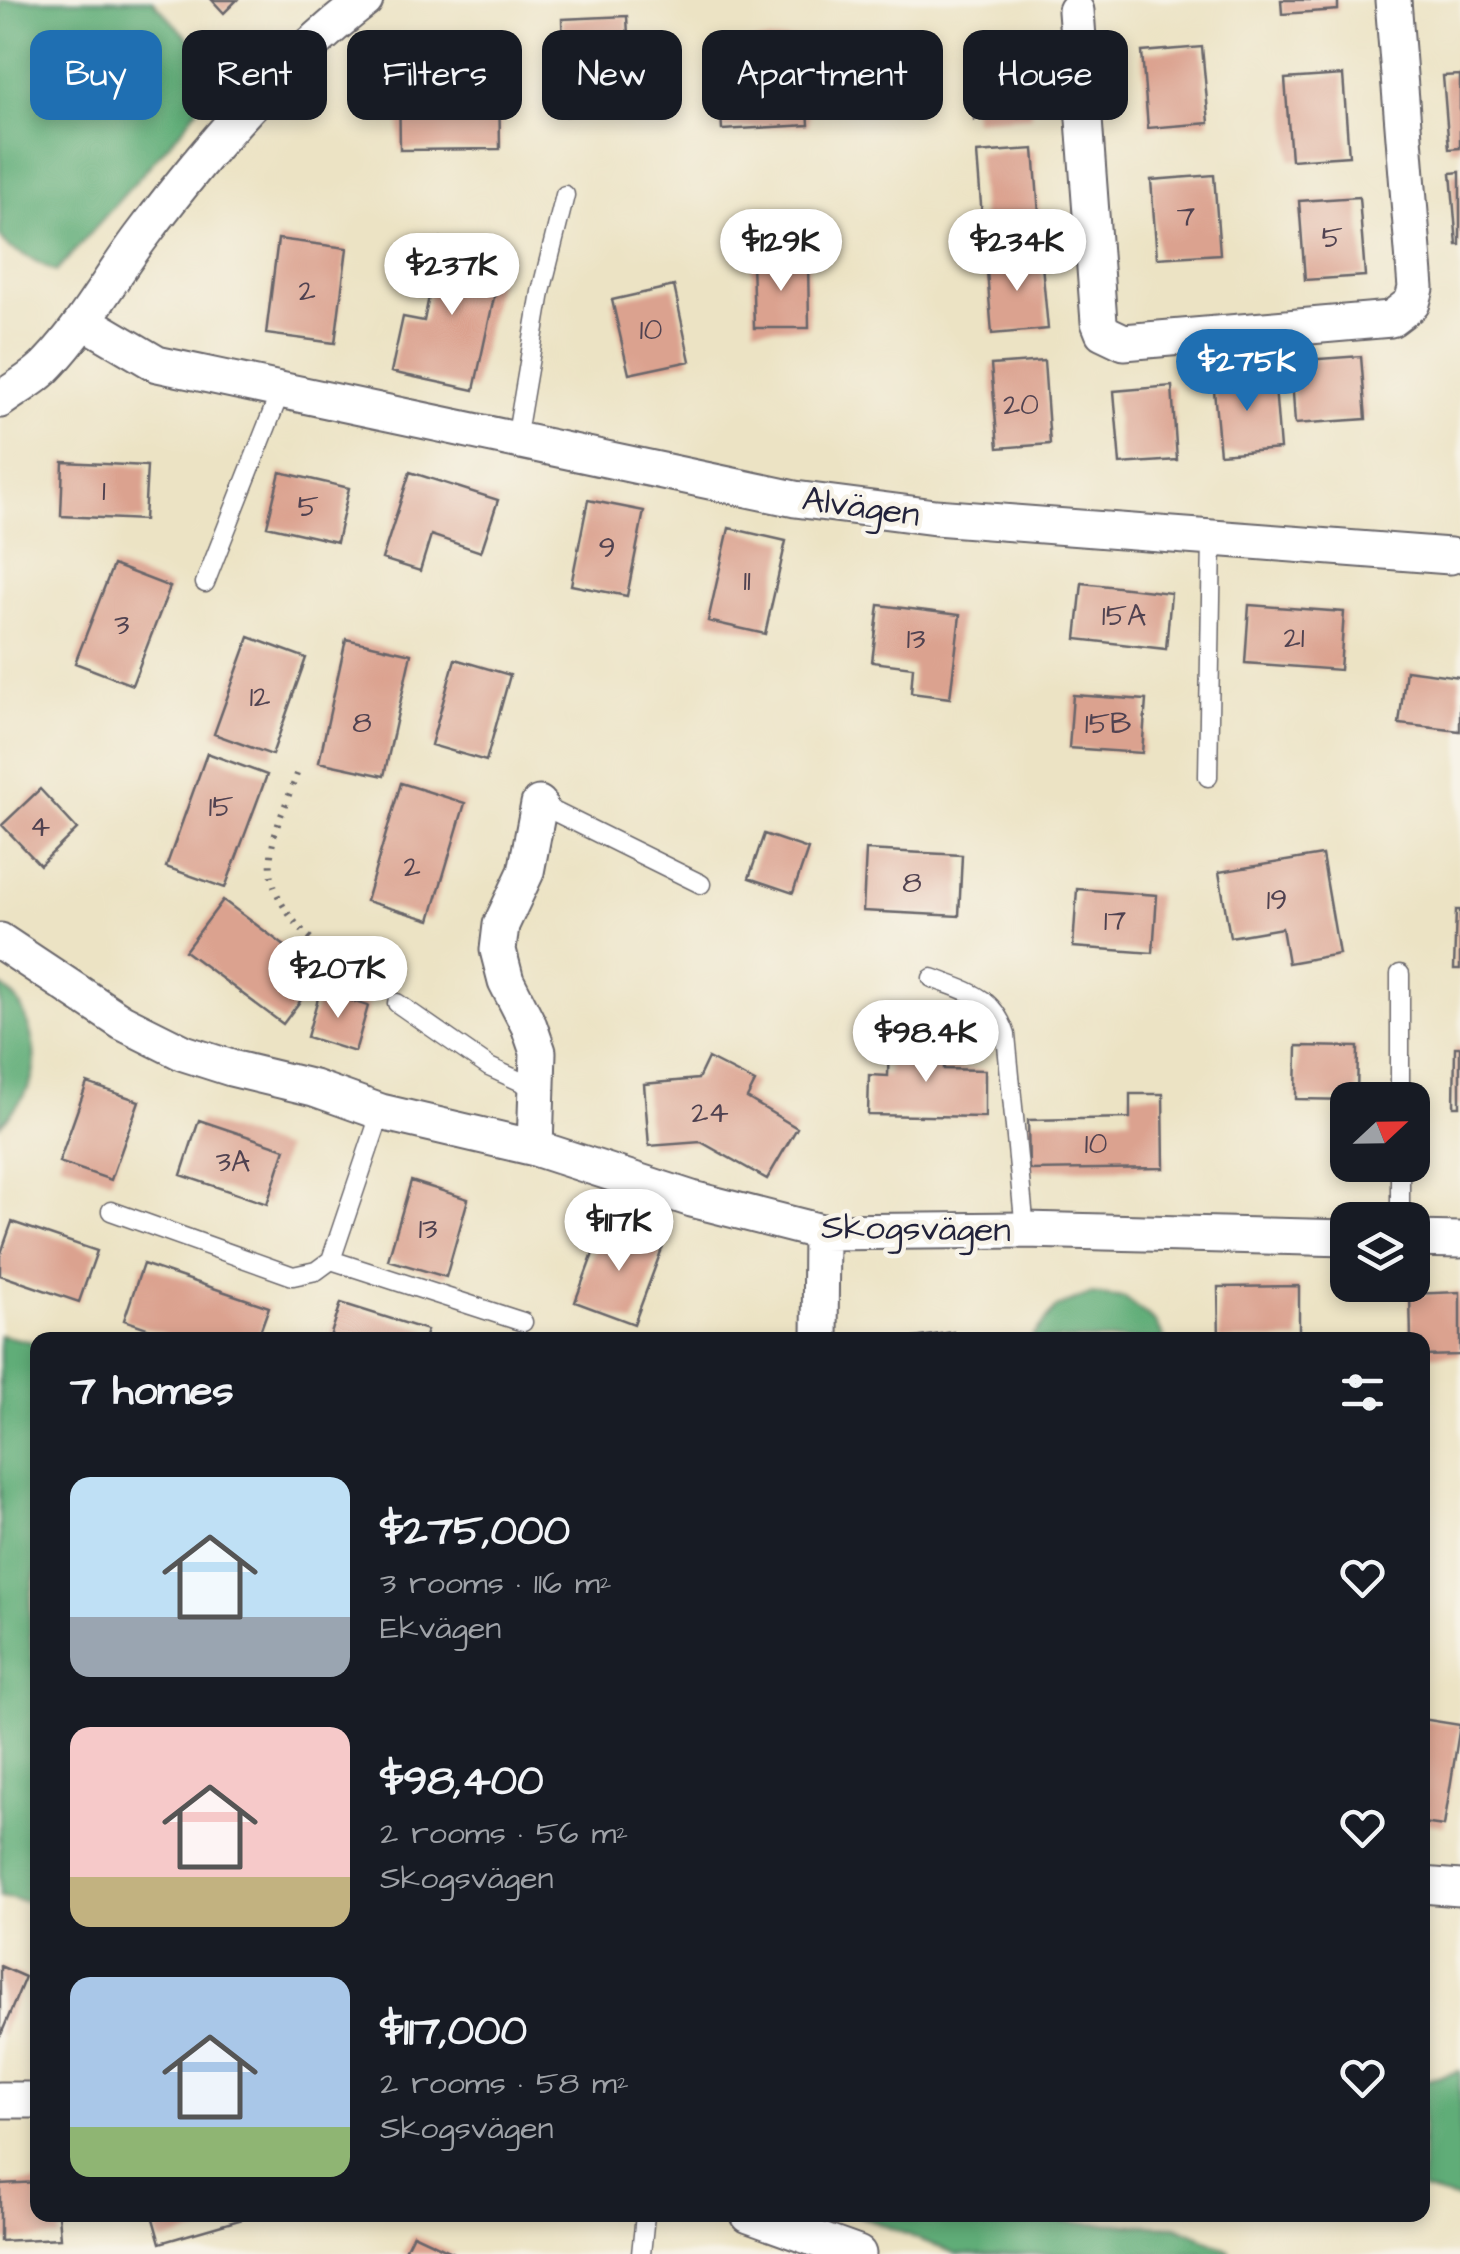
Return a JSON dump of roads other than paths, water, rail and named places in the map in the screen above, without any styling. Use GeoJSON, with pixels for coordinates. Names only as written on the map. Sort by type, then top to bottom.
{"type":"FeatureCollection","features":[{"type":"Feature","properties":{"kind":"street"},"geometry":{"type":"LineString","coordinates":[[0,400],[47,366],[84,322],[142,236],[210,149],[278,73],[365,0]]}},
{"type":"Feature","properties":{"kind":"street"},"geometry":{"type":"LineString","coordinates":[[1076,11],[1099,322],[1103,332],[1124,342],[1391,319],[1412,303],[1416,288],[1394,0]]}},
{"type":"Feature","properties":{"kind":"street","name":"Alvägen"},"geometry":{"type":"LineString","coordinates":[[84,322],[157,364],[794,499],[935,517],[1450,556]]}},
{"type":"Feature","properties":{"kind":"street"},"geometry":{"type":"LineString","coordinates":[[535,1148],[538,1052],[506,981],[498,950],[501,926],[526,872],[539,804]]}},
{"type":"Feature","properties":{"kind":"street","name":"Skogsvägen"},"geometry":{"type":"LineString","coordinates":[[0,941],[122,1022],[184,1053],[314,1088],[381,1112],[535,1148],[692,1199],[822,1232],[1024,1230],[1330,1238]]}},
{"type":"Feature","properties":{"kind":"street"},"geometry":{"type":"LineString","coordinates":[[820,1332],[822,1232]]}},
{"type":"Feature","properties":{"kind":"street"},"geometry":{"type":"LineString","coordinates":[[1430,1240],[1460,1240]]}},
{"type":"Feature","properties":{"kind":"street"},"geometry":{"type":"LineString","coordinates":[[1430,1886],[1460,1888]]}},
{"type":"Feature","properties":{"kind":"street"},"geometry":{"type":"LineString","coordinates":[[0,2100],[30,2100]]}},
{"type":"Feature","properties":{"kind":"street"},"geometry":{"type":"LineString","coordinates":[[766,2222],[839,2251]]}},
{"type":"Feature","properties":{"kind":"lane"},"geometry":{"type":"LineString","coordinates":[[516,440],[541,292],[565,195]]}},
{"type":"Feature","properties":{"kind":"lane"},"geometry":{"type":"LineString","coordinates":[[205,584],[281,390]]}},
{"type":"Feature","properties":{"kind":"lane"},"geometry":{"type":"LineString","coordinates":[[1208,777],[1212,538]]}},
{"type":"Feature","properties":{"kind":"lane"},"geometry":{"type":"LineString","coordinates":[[539,804],[702,884]]}},
{"type":"Feature","properties":{"kind":"lane"},"geometry":{"type":"LineString","coordinates":[[1400,974],[1400,1082]]}},
{"type":"Feature","properties":{"kind":"lane"},"geometry":{"type":"LineString","coordinates":[[932,978],[980,997],[999,1014],[1006,1035],[1024,1230]]}},
{"type":"Feature","properties":{"kind":"lane"},"geometry":{"type":"LineString","coordinates":[[397,1003],[489,1067],[538,1089]]}},
{"type":"Feature","properties":{"kind":"lane"},"geometry":{"type":"LineString","coordinates":[[111,1211],[293,1276],[316,1272],[330,1260],[381,1112]]}},
{"type":"Feature","properties":{"kind":"lane"},"geometry":{"type":"LineString","coordinates":[[330,1260],[523,1322]]}},
{"type":"Feature","properties":{"kind":"lane"},"geometry":{"type":"LineString","coordinates":[[641,2254],[644,2222]]}}]}
